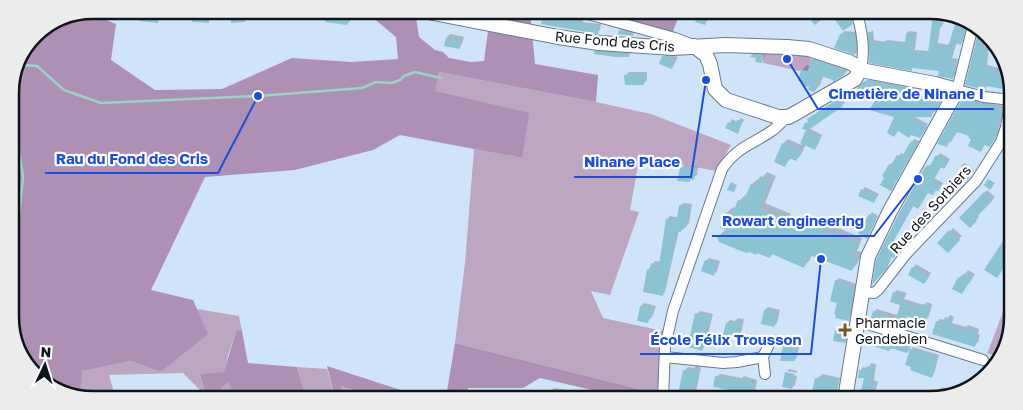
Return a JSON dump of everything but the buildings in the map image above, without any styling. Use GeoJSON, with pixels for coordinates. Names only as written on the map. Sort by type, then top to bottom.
{"type":"FeatureCollection","features":[{"type":"Feature","properties":{"kind":"street","name":"Rue Fond des Cris"},"geometry":{"type":"LineString","coordinates":[[464,19],[591,42],[673,48],[725,45],[787,46],[809,49],[850,62],[860,68],[957,90]]}},
{"type":"Feature","properties":{"kind":"street"},"geometry":{"type":"LineString","coordinates":[[606,19],[676,38],[694,46],[706,55],[710,64],[715,89],[726,100],[766,114],[788,117]]}},
{"type":"Feature","properties":{"kind":"street"},"geometry":{"type":"LineString","coordinates":[[663,391],[667,337],[673,310],[722,168],[730,156],[741,148],[773,130],[788,117],[855,79],[862,61],[861,29],[858,19]]}},
{"type":"Feature","properties":{"kind":"street"},"geometry":{"type":"LineString","coordinates":[[846,391],[868,256],[890,211],[957,90],[972,31]]}},
{"type":"Feature","properties":{"kind":"street"},"geometry":{"type":"LineString","coordinates":[[710,64],[725,45]]}},
{"type":"Feature","properties":{"kind":"street"},"geometry":{"type":"LineString","coordinates":[[957,90],[984,97],[1004,99]]}},
{"type":"Feature","properties":{"kind":"street"},"geometry":{"type":"LineString","coordinates":[[766,114],[772,119],[773,130]]}},
{"type":"Feature","properties":{"kind":"street","name":"Rue des Sorbiers"},"geometry":{"type":"LineString","coordinates":[[863,292],[874,293],[878,290],[906,254],[976,181],[1001,142],[1004,133]]}},
{"type":"Feature","properties":{"kind":"street"},"geometry":{"type":"LineString","coordinates":[[858,321],[983,360]]}},
{"type":"Feature","properties":{"kind":"street"},"geometry":{"type":"LineString","coordinates":[[765,374],[763,357],[770,342]]}},
{"type":"Feature","properties":{"kind":"street"},"geometry":{"type":"LineString","coordinates":[[665,358],[723,363],[763,357]]}},
{"type":"Feature","properties":{"kind":"shaded area"},"geometry":{"type":"Polygon","coordinates":[[[104,19],[116,24],[111,60],[155,90],[222,89],[292,58],[351,62],[398,59],[396,37],[374,19],[416,19],[419,37],[435,50],[443,52],[449,58],[471,62],[484,61],[488,31],[426,19],[531,19],[535,64],[598,75],[596,102],[439,72],[435,91],[529,113],[522,158],[400,135],[373,150],[295,170],[205,177],[151,290],[193,300],[208,334],[161,372],[131,361],[82,371],[80,390],[60,384],[37,366],[26,350],[20,331],[19,317],[19,88],[26,60],[44,37],[65,24],[79,20],[104,19]]]}},
{"type":"Feature","properties":{"kind":"shaded area"},"geometry":{"type":"Polygon","coordinates":[[[623,19],[678,19],[672,34],[623,19]]]}},
{"type":"Feature","properties":{"kind":"shaded area"},"geometry":{"type":"Polygon","coordinates":[[[765,50],[812,55],[808,71],[763,63],[765,50]]]}},
{"type":"Feature","properties":{"kind":"shaded area"},"geometry":{"type":"Polygon","coordinates":[[[439,72],[651,114],[731,145],[716,171],[673,163],[639,160],[630,210],[639,212],[610,295],[591,291],[603,318],[663,331],[659,391],[647,391],[455,343],[465,263],[474,149],[522,158],[434,91],[439,72]]]}},
{"type":"Feature","properties":{"kind":"shaded area"},"geometry":{"type":"Polygon","coordinates":[[[197,309],[239,316],[242,331],[236,331],[228,355],[225,373],[200,374],[205,391],[201,391],[183,373],[109,375],[114,391],[80,390],[81,371],[131,361],[161,372],[207,334],[197,309]]]}},
{"type":"Feature","properties":{"kind":"shaded area"},"geometry":{"type":"Polygon","coordinates":[[[1004,309],[1003,331],[997,350],[994,355],[987,354],[1004,309]]]}},
{"type":"Feature","properties":{"kind":"shaded area"},"geometry":{"type":"Polygon","coordinates":[[[236,331],[242,331],[248,363],[297,367],[304,391],[232,391],[228,382],[221,388],[222,391],[205,391],[200,374],[224,372],[236,331]]]}},
{"type":"Feature","properties":{"kind":"shaded area"},"geometry":{"type":"Polygon","coordinates":[[[455,343],[647,391],[597,391],[540,378],[523,388],[468,388],[467,391],[447,391],[455,343]]]}},
{"type":"Feature","properties":{"kind":"shaded area"},"geometry":{"type":"Polygon","coordinates":[[[327,366],[404,391],[358,391],[341,386],[342,391],[333,391],[327,366]]]}},
{"type":"Feature","properties":{"kind":"shaded area"},"geometry":{"type":"Polygon","coordinates":[[[297,367],[327,369],[333,391],[304,391],[297,367]]]}},
{"type":"Feature","properties":{"kind":"shaded area"},"geometry":{"type":"Polygon","coordinates":[[[228,381],[232,391],[222,391],[221,388],[228,381]]]}},
{"type":"Feature","properties":{"kind":"shaded area"},"geometry":{"type":"Polygon","coordinates":[[[341,386],[358,391],[342,391],[341,386]]]}},
{"type":"Feature","properties":{"kind":"waterway"},"geometry":{"type":"LineString","coordinates":[[24,65],[37,66],[64,90],[101,103],[258,96],[362,88],[376,82],[392,83],[415,72],[441,78]]}},
{"type":"Feature","properties":{"kind":"waterway"},"geometry":{"type":"LineString","coordinates":[[19,151],[23,177],[19,215]]}},
{"type":"Feature","properties":{"kind":"place","name":"Cimetière de Ninane I"},"geometry":{"type":"Point","coordinates":[787,59]}},
{"type":"Feature","properties":{"kind":"place","name":"Ninane Place"},"geometry":{"type":"Point","coordinates":[706,80]}},
{"type":"Feature","properties":{"kind":"place","name":"Rau du Fond des Cris"},"geometry":{"type":"Point","coordinates":[258,96]}},
{"type":"Feature","properties":{"kind":"place","name":"Rowart engineering"},"geometry":{"type":"Point","coordinates":[918,179]}},
{"type":"Feature","properties":{"kind":"place","name":"École Félix Trousson"},"geometry":{"type":"Point","coordinates":[821,259]}},
{"type":"Feature","properties":{"kind":"place","name":"Pharmacie Gendebien"},"geometry":{"type":"Point","coordinates":[845,330]}}]}
